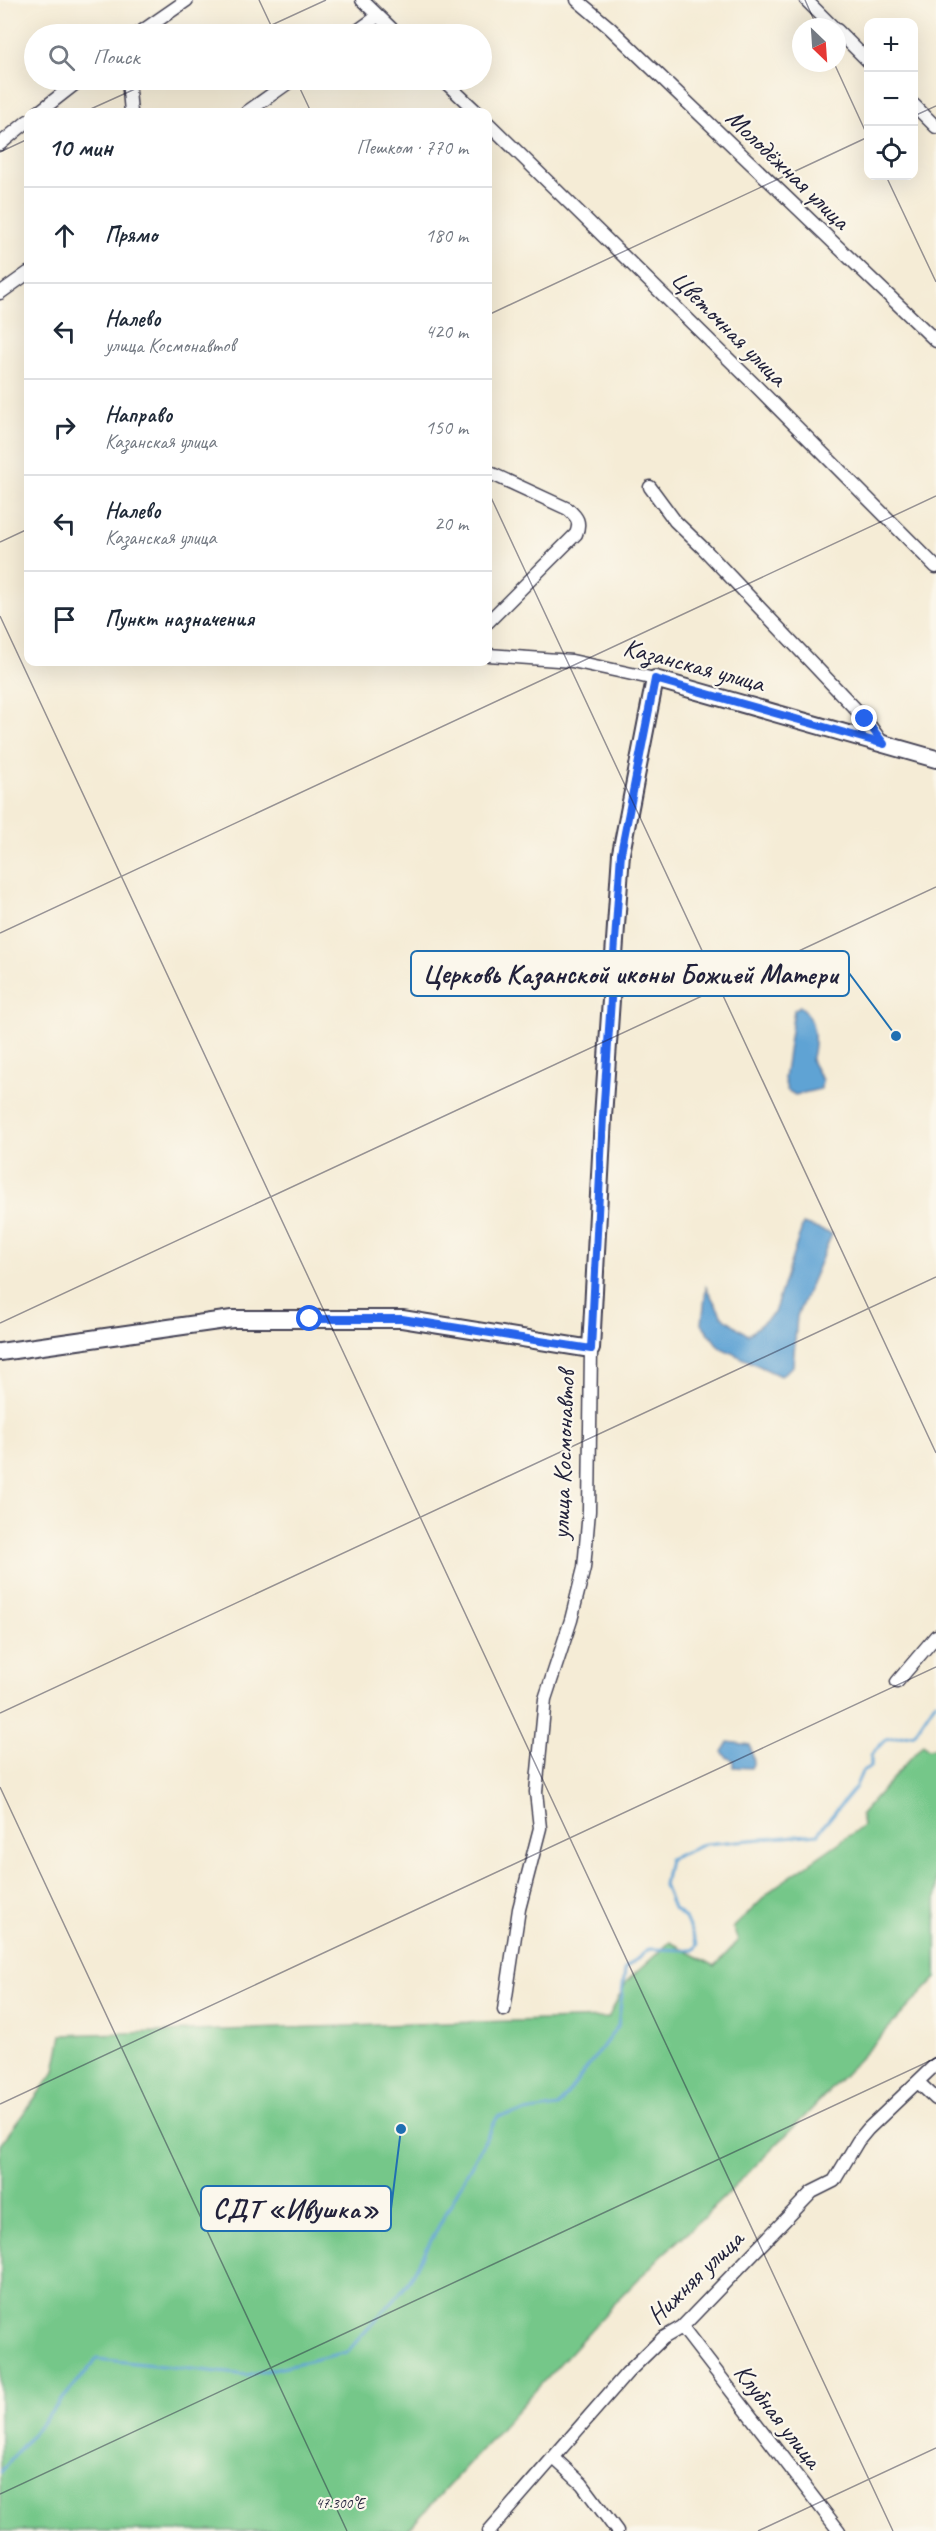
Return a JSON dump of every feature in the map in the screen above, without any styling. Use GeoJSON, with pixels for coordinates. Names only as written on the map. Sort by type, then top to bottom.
{"type":"FeatureCollection","features":[{"type":"Feature","properties":{"kind":"street"},"geometry":{"type":"LineString","coordinates":[[152,24],[187,0]]}},
{"type":"Feature","properties":{"kind":"street"},"geometry":{"type":"LineString","coordinates":[[362,0],[386,24]]}},
{"type":"Feature","properties":{"kind":"street","name":"Молодёжная улица"},"geometry":{"type":"LineString","coordinates":[[577,0],[610,28],[936,341]]}},
{"type":"Feature","properties":{"kind":"street"},"geometry":{"type":"LineString","coordinates":[[806,0],[824,18]]}},
{"type":"Feature","properties":{"kind":"street"},"geometry":{"type":"LineString","coordinates":[[367,24],[378,16]]}},
{"type":"Feature","properties":{"kind":"street"},"geometry":{"type":"LineString","coordinates":[[846,39],[864,57]]}},
{"type":"Feature","properties":{"kind":"street"},"geometry":{"type":"LineString","coordinates":[[44,108],[67,90]]}},
{"type":"Feature","properties":{"kind":"street"},"geometry":{"type":"LineString","coordinates":[[129,90],[131,108]]}},
{"type":"Feature","properties":{"kind":"street"},"geometry":{"type":"LineString","coordinates":[[253,108],[278,90]]}},
{"type":"Feature","properties":{"kind":"street"},"geometry":{"type":"LineString","coordinates":[[454,90],[473,108]]}},
{"type":"Feature","properties":{"kind":"street"},"geometry":{"type":"LineString","coordinates":[[918,109],[936,127]]}},
{"type":"Feature","properties":{"kind":"street"},"geometry":{"type":"LineString","coordinates":[[0,144],[24,124]]}},
{"type":"Feature","properties":{"kind":"street","name":"Цветочная улица"},"geometry":{"type":"LineString","coordinates":[[492,127],[755,385],[936,567]]}},
{"type":"Feature","properties":{"kind":"street"},"geometry":{"type":"LineString","coordinates":[[0,293],[24,276]]}},
{"type":"Feature","properties":{"kind":"street"},"geometry":{"type":"LineString","coordinates":[[492,474],[568,508],[578,518],[579,526],[576,534],[492,618]]}},
{"type":"Feature","properties":{"kind":"street","name":"Казанская улица"},"geometry":{"type":"LineString","coordinates":[[650,487],[675,521],[865,719],[884,744]]}},
{"type":"Feature","properties":{"kind":"street","name":"Казанская улица"},"geometry":{"type":"LineString","coordinates":[[492,655],[572,661],[655,679],[936,759]]}},
{"type":"Feature","properties":{"kind":"street","name":"улица Космонавтов"},"geometry":{"type":"LineString","coordinates":[[504,2010],[519,1909],[540,1828],[536,1792],[545,1699],[571,1620],[584,1568],[589,1511],[591,1349],[603,1117],[621,853],[655,679]]}},
{"type":"Feature","properties":{"kind":"street"},"geometry":{"type":"LineString","coordinates":[[0,1352],[232,1318],[402,1319],[591,1349]]}},
{"type":"Feature","properties":{"kind":"street"},"geometry":{"type":"LineString","coordinates":[[897,1682],[936,1636]]}},
{"type":"Feature","properties":{"kind":"street","name":"Нижняя улица"},"geometry":{"type":"LineString","coordinates":[[489,2531],[627,2373],[663,2338],[682,2327],[813,2192],[834,2181],[858,2141],[936,2064]]}},
{"type":"Feature","properties":{"kind":"street"},"geometry":{"type":"LineString","coordinates":[[919,2083],[936,2099]]}},
{"type":"Feature","properties":{"kind":"street","name":"Клубная улица"},"geometry":{"type":"LineString","coordinates":[[682,2327],[839,2531]]}},
{"type":"Feature","properties":{"kind":"street"},"geometry":{"type":"LineString","coordinates":[[554,2458],[582,2484],[617,2531]]}},
{"type":"Feature","properties":{"kind":"green space"},"geometry":{"type":"Polygon","coordinates":[[[923,1744],[928,1749],[936,1748],[936,1978],[808,2113],[617,2301],[407,2531],[0,2531],[0,2145],[55,2071],[62,2035],[608,2018],[627,1981],[670,1942],[715,1966],[738,1941],[733,1928],[775,1887],[863,1826],[861,1814],[923,1744]]]}},
{"type":"Feature","properties":{"kind":"water"},"geometry":{"type":"Polygon","coordinates":[[[800,1006],[810,1017],[814,1031],[811,1061],[822,1080],[821,1089],[795,1095],[787,1090],[784,1079],[794,1010],[800,1006]]]}},
{"type":"Feature","properties":{"kind":"water"},"geometry":{"type":"Polygon","coordinates":[[[803,1224],[832,1234],[797,1316],[793,1366],[780,1376],[719,1347],[702,1324],[706,1287],[722,1316],[748,1335],[774,1313],[803,1224]]]}},
{"type":"Feature","properties":{"kind":"water"},"geometry":{"type":"Polygon","coordinates":[[[728,1742],[750,1745],[754,1762],[751,1768],[733,1767],[733,1760],[722,1752],[728,1742]]]}},
{"type":"Feature","properties":{"kind":"waterway"},"geometry":{"type":"LineString","coordinates":[[0,2472],[97,2359],[247,2375],[347,2352],[407,2285],[498,2116],[558,2107],[618,2026],[625,1969],[649,1949],[693,1950],[697,1945],[685,1918],[673,1908],[664,1885],[669,1859],[705,1844],[819,1834],[855,1788],[862,1772],[871,1767],[871,1755],[886,1739],[914,1734],[936,1701]]}},
{"type":"Feature","properties":{"kind":"place","name":"Церковь Казанской иконы Божией Матери"},"geometry":{"type":"Point","coordinates":[896,1036]}},
{"type":"Feature","properties":{"kind":"place","name":"СДТ «Ивушка»"},"geometry":{"type":"Point","coordinates":[401,2129]}},
{"type":"Feature","properties":{"kind":"route"},"geometry":{"type":"LineString","coordinates":[[310,1319],[402,1319],[591,1349],[603,1117],[621,853],[655,679],[884,744],[865,719]]}}]}
